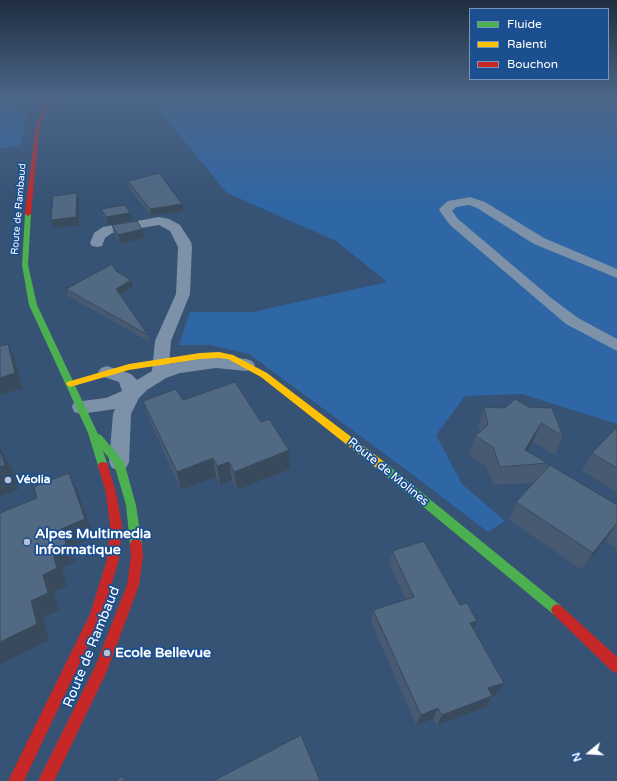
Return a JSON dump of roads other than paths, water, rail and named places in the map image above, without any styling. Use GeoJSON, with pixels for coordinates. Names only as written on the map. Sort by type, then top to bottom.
{"type":"FeatureCollection","features":[{"type":"Feature","properties":{"kind":"street","name":"Route de Rambaud"},"geometry":{"type":"LineString","coordinates":[[16,781],[96,616],[113,559],[116,525],[111,493],[93,433],[33,306],[25,265],[27,227],[37,133]]}},
{"type":"Feature","properties":{"kind":"street"},"geometry":{"type":"LineString","coordinates":[[617,274],[539,241],[482,205],[470,202],[452,204],[445,210],[447,215],[544,300],[572,321],[617,346]]}},
{"type":"Feature","properties":{"kind":"street"},"geometry":{"type":"LineString","coordinates":[[70,384],[107,372],[160,368],[163,341],[183,294],[184,242],[175,228],[165,222],[159,221],[108,230],[99,236],[97,243]]}},
{"type":"Feature","properties":{"kind":"street","name":"Route de Molines"},"geometry":{"type":"LineString","coordinates":[[81,407],[109,404],[132,394],[160,368],[177,368],[216,362],[246,365],[264,375],[371,457],[571,621],[617,666]]}},
{"type":"Feature","properties":{"kind":"street"},"geometry":{"type":"LineString","coordinates":[[107,372],[125,378],[130,383],[132,394]]}},
{"type":"Feature","properties":{"kind":"street","name":"Route de Molines"},"geometry":{"type":"LineString","coordinates":[[119,462],[122,414],[132,394]]}},
{"type":"Feature","properties":{"kind":"street","name":"Route de Rambaud"},"geometry":{"type":"LineString","coordinates":[[46,781],[100,671],[133,585],[137,556],[131,505],[119,462],[93,433]]}},
{"type":"Feature","properties":{"kind":"place","name":"Véolia"},"geometry":{"type":"Point","coordinates":[8,480]}},
{"type":"Feature","properties":{"kind":"place","name":"Alpes Multimedia Informatique"},"geometry":{"type":"Point","coordinates":[27,542]}},
{"type":"Feature","properties":{"kind":"place","name":"Ecole Bellevue"},"geometry":{"type":"Point","coordinates":[107,653]}}]}
